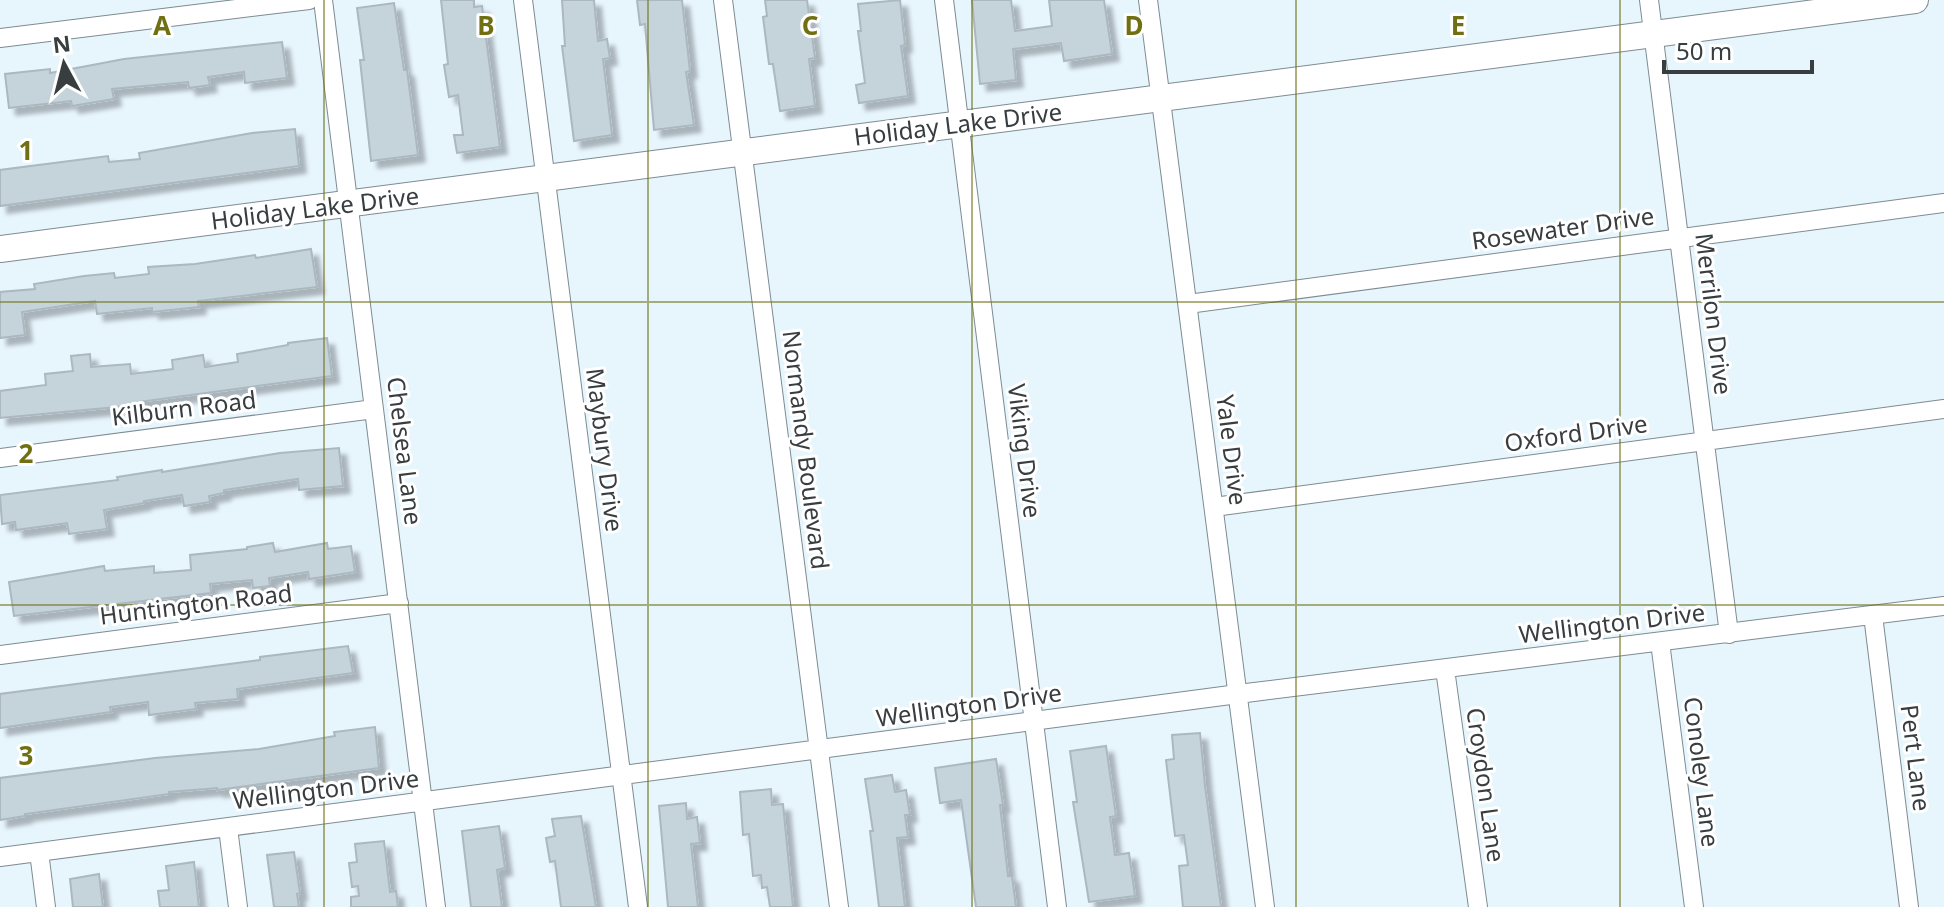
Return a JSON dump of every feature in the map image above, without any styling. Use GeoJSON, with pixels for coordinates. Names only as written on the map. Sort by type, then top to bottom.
{"type":"FeatureCollection","features":[{"type":"Feature","properties":{"kind":"street"},"geometry":{"type":"LineString","coordinates":[[0,38],[309,0]]}},
{"type":"Feature","properties":{"kind":"street","name":"Chelsea Lane"},"geometry":{"type":"LineString","coordinates":[[323,0],[436,907]]}},
{"type":"Feature","properties":{"kind":"street","name":"Maybury Drive"},"geometry":{"type":"LineString","coordinates":[[523,0],[638,907]]}},
{"type":"Feature","properties":{"kind":"street","name":"Normandy Boulevard"},"geometry":{"type":"LineString","coordinates":[[723,0],[839,907]]}},
{"type":"Feature","properties":{"kind":"street","name":"Viking Drive"},"geometry":{"type":"LineString","coordinates":[[944,0],[1057,907]]}},
{"type":"Feature","properties":{"kind":"street","name":"Yale Drive"},"geometry":{"type":"LineString","coordinates":[[1148,0],[1265,907]]}},
{"type":"Feature","properties":{"kind":"street","name":"Merrilon Drive"},"geometry":{"type":"LineString","coordinates":[[1649,0],[1729,634]]}},
{"type":"Feature","properties":{"kind":"street","name":"Holiday Lake Drive"},"geometry":{"type":"LineString","coordinates":[[0,249],[1915,0]]}},
{"type":"Feature","properties":{"kind":"street","name":"Rosewater Drive"},"geometry":{"type":"LineString","coordinates":[[1188,304],[1944,203]]}},
{"type":"Feature","properties":{"kind":"street","name":"Kilburn Road"},"geometry":{"type":"LineString","coordinates":[[0,458],[374,409]]}},
{"type":"Feature","properties":{"kind":"street","name":"Oxford Drive"},"geometry":{"type":"LineString","coordinates":[[1214,507],[1944,409]]}},
{"type":"Feature","properties":{"kind":"street","name":"Huntington Road"},"geometry":{"type":"LineString","coordinates":[[0,655],[399,603]]}},
{"type":"Feature","properties":{"kind":"street","name":"Wellington Drive"},"geometry":{"type":"LineString","coordinates":[[0,857],[1238,694],[1944,606]]}},
{"type":"Feature","properties":{"kind":"street","name":"Pert Lane"},"geometry":{"type":"LineString","coordinates":[[1873,615],[1909,907]]}},
{"type":"Feature","properties":{"kind":"street","name":"Conoley Lane"},"geometry":{"type":"LineString","coordinates":[[1660,642],[1694,907]]}},
{"type":"Feature","properties":{"kind":"street","name":"Croydon Lane"},"geometry":{"type":"LineString","coordinates":[[1445,669],[1478,907]]}},
{"type":"Feature","properties":{"kind":"street"},"geometry":{"type":"LineString","coordinates":[[228,828],[238,907]]}},
{"type":"Feature","properties":{"kind":"street"},"geometry":{"type":"LineString","coordinates":[[39,852],[46,907]]}},
{"type":"Feature","properties":{"kind":"building"},"geometry":{"type":"Polygon","coordinates":[[[441,0],[474,0],[474,7],[482,6],[500,147],[457,153],[454,135],[463,135],[458,95],[449,97],[441,0]]]}},
{"type":"Feature","properties":{"kind":"building"},"geometry":{"type":"Polygon","coordinates":[[[562,0],[594,0],[598,41],[607,39],[610,58],[603,59],[612,135],[574,141],[562,46],[565,46],[562,0]]]}},
{"type":"Feature","properties":{"kind":"building"},"geometry":{"type":"Polygon","coordinates":[[[637,0],[682,0],[690,71],[686,72],[694,125],[654,130],[645,24],[640,25],[637,0]]]}},
{"type":"Feature","properties":{"kind":"building"},"geometry":{"type":"Polygon","coordinates":[[[765,0],[807,0],[815,58],[809,59],[815,106],[780,111],[773,64],[769,64],[763,17],[767,16],[765,0]]]}},
{"type":"Feature","properties":{"kind":"building"},"geometry":{"type":"Polygon","coordinates":[[[900,0],[905,45],[901,46],[908,96],[859,103],[856,85],[865,83],[858,4],[900,0]]]}},
{"type":"Feature","properties":{"kind":"building"},"geometry":{"type":"Polygon","coordinates":[[[972,0],[1011,0],[1015,31],[1052,26],[1049,0],[1104,0],[1112,54],[1064,61],[1061,43],[1013,49],[1016,80],[980,84],[972,0]]]}},
{"type":"Feature","properties":{"kind":"building"},"geometry":{"type":"Polygon","coordinates":[[[394,3],[418,155],[371,161],[357,8],[394,3]]]}},
{"type":"Feature","properties":{"kind":"building"},"geometry":{"type":"Polygon","coordinates":[[[282,42],[287,78],[245,83],[244,72],[208,77],[210,85],[189,88],[188,82],[112,89],[114,99],[72,106],[71,101],[9,108],[5,74],[50,69],[50,73],[124,59],[282,42]]]}},
{"type":"Feature","properties":{"kind":"building"},"geometry":{"type":"Polygon","coordinates":[[[295,129],[299,166],[0,206],[0,170],[108,156],[109,162],[140,159],[139,153],[252,133],[295,129]]]}},
{"type":"Feature","properties":{"kind":"building"},"geometry":{"type":"Polygon","coordinates":[[[311,249],[317,287],[198,301],[199,307],[152,312],[152,308],[97,314],[95,301],[22,312],[25,335],[0,338],[0,292],[35,289],[34,284],[84,276],[114,273],[115,278],[149,274],[148,267],[255,255],[256,258],[311,249]]]}},
{"type":"Feature","properties":{"kind":"building"},"geometry":{"type":"Polygon","coordinates":[[[327,338],[332,376],[138,402],[138,405],[0,418],[0,391],[46,385],[45,374],[73,371],[71,356],[90,354],[91,367],[130,364],[131,374],[173,369],[172,360],[203,355],[205,367],[238,362],[237,354],[327,338]]]}},
{"type":"Feature","properties":{"kind":"building"},"geometry":{"type":"Polygon","coordinates":[[[339,448],[343,486],[299,490],[298,479],[224,490],[224,493],[209,496],[210,502],[184,506],[182,495],[144,501],[104,510],[107,529],[69,534],[67,523],[16,530],[15,522],[2,524],[0,495],[118,480],[117,477],[280,453],[339,448]]]}},
{"type":"Feature","properties":{"kind":"building"},"geometry":{"type":"Polygon","coordinates":[[[273,543],[275,552],[327,543],[328,549],[351,546],[355,572],[309,579],[308,572],[269,578],[270,586],[253,588],[252,580],[210,584],[211,593],[14,616],[9,582],[104,566],[105,571],[154,566],[154,573],[191,570],[190,555],[273,543]]]}},
{"type":"Feature","properties":{"kind":"building"},"geometry":{"type":"Polygon","coordinates":[[[348,646],[353,673],[237,689],[238,699],[195,703],[196,709],[149,715],[148,702],[110,707],[111,712],[0,728],[0,694],[348,646]]]}},
{"type":"Feature","properties":{"kind":"building"},"geometry":{"type":"Polygon","coordinates":[[[375,727],[379,768],[217,790],[169,792],[0,820],[0,778],[155,758],[259,749],[335,736],[334,732],[375,727]]]}},
{"type":"Feature","properties":{"kind":"building"},"geometry":{"type":"Polygon","coordinates":[[[1200,733],[1221,907],[1183,907],[1179,866],[1188,865],[1184,835],[1175,836],[1166,760],[1174,759],[1172,735],[1200,733]]]}},
{"type":"Feature","properties":{"kind":"building"},"geometry":{"type":"Polygon","coordinates":[[[1106,746],[1116,816],[1110,817],[1115,855],[1129,853],[1135,896],[1089,902],[1073,802],[1077,802],[1070,751],[1106,746]]]}},
{"type":"Feature","properties":{"kind":"building"},"geometry":{"type":"Polygon","coordinates":[[[996,759],[1008,876],[1012,876],[1016,907],[976,907],[961,800],[940,803],[935,768],[996,759]]]}},
{"type":"Feature","properties":{"kind":"building"},"geometry":{"type":"Polygon","coordinates":[[[892,775],[895,792],[906,790],[910,815],[905,815],[908,837],[897,838],[905,907],[879,907],[865,779],[892,775]]]}},
{"type":"Feature","properties":{"kind":"building"},"geometry":{"type":"Polygon","coordinates":[[[771,789],[772,805],[783,804],[793,907],[770,907],[767,887],[762,888],[761,875],[753,876],[749,834],[743,835],[740,792],[771,789]]]}},
{"type":"Feature","properties":{"kind":"building"},"geometry":{"type":"Polygon","coordinates":[[[686,803],[687,819],[697,817],[700,843],[691,844],[698,907],[668,907],[659,806],[686,803]]]}},
{"type":"Feature","properties":{"kind":"building"},"geometry":{"type":"Polygon","coordinates":[[[581,816],[596,907],[561,907],[555,861],[550,862],[546,838],[555,836],[552,819],[581,816]]]}},
{"type":"Feature","properties":{"kind":"building"},"geometry":{"type":"Polygon","coordinates":[[[499,826],[505,868],[497,870],[502,907],[471,907],[462,831],[499,826]]]}},
{"type":"Feature","properties":{"kind":"building"},"geometry":{"type":"Polygon","coordinates":[[[384,841],[390,892],[396,891],[398,907],[351,907],[351,897],[359,896],[358,886],[352,887],[349,863],[357,862],[355,844],[384,841]]]}},
{"type":"Feature","properties":{"kind":"building"},"geometry":{"type":"Polygon","coordinates":[[[294,852],[299,907],[274,907],[267,855],[294,852]]]}},
{"type":"Feature","properties":{"kind":"building"},"geometry":{"type":"Polygon","coordinates":[[[194,862],[199,907],[160,907],[158,891],[169,890],[166,866],[194,862]]]}},
{"type":"Feature","properties":{"kind":"building"},"geometry":{"type":"Polygon","coordinates":[[[99,874],[103,907],[73,907],[70,879],[99,874]]]}}]}
